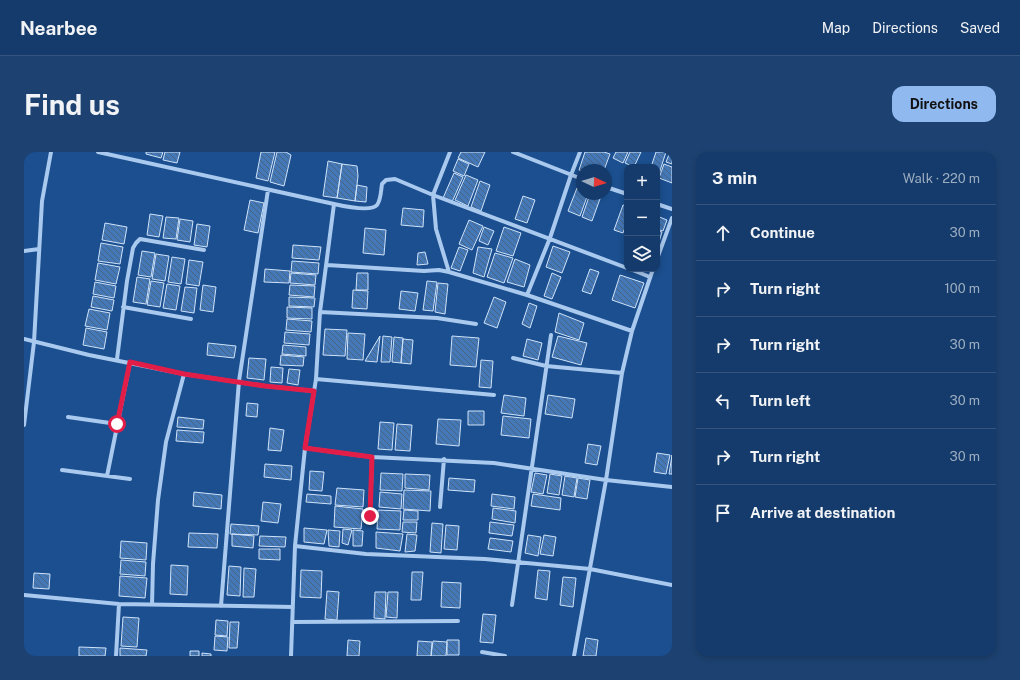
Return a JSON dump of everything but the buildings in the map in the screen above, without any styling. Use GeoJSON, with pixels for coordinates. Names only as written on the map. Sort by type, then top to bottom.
{"type":"FeatureCollection","features":[{"type":"Feature","properties":{"kind":"street"},"geometry":{"type":"LineString","coordinates":[[24,424],[34,342],[42,201],[51,152]]}},
{"type":"Feature","properties":{"kind":"street"},"geometry":{"type":"LineString","coordinates":[[98,152],[268,190],[363,209],[373,208],[377,205],[382,184],[386,180],[395,179],[433,195],[624,267]]}},
{"type":"Feature","properties":{"kind":"street"},"geometry":{"type":"LineString","coordinates":[[449,272],[438,235],[433,195],[450,152]]}},
{"type":"Feature","properties":{"kind":"street"},"geometry":{"type":"LineString","coordinates":[[513,152],[576,177]]}},
{"type":"Feature","properties":{"kind":"street"},"geometry":{"type":"LineString","coordinates":[[527,296],[550,238],[580,152]]}},
{"type":"Feature","properties":{"kind":"street"},"geometry":{"type":"LineString","coordinates":[[612,189],[624,193]]}},
{"type":"Feature","properties":{"kind":"street"},"geometry":{"type":"LineString","coordinates":[[221,606],[238,381],[268,190]]}},
{"type":"Feature","properties":{"kind":"street"},"geometry":{"type":"LineString","coordinates":[[292,656],[295,546],[305,448],[316,379],[320,312],[334,204]]}},
{"type":"Feature","properties":{"kind":"street"},"geometry":{"type":"LineString","coordinates":[[660,205],[672,209]]}},
{"type":"Feature","properties":{"kind":"street"},"geometry":{"type":"LineString","coordinates":[[660,251],[672,218]]}},
{"type":"Feature","properties":{"kind":"street"},"geometry":{"type":"LineString","coordinates":[[117,360],[123,307],[136,243],[140,239],[204,250]]}},
{"type":"Feature","properties":{"kind":"street"},"geometry":{"type":"LineString","coordinates":[[24,251],[39,249]]}},
{"type":"Feature","properties":{"kind":"street"},"geometry":{"type":"LineString","coordinates":[[327,265],[424,271],[439,270],[449,272],[632,331]]}},
{"type":"Feature","properties":{"kind":"street"},"geometry":{"type":"LineString","coordinates":[[638,272],[650,277]]}},
{"type":"Feature","properties":{"kind":"street"},"geometry":{"type":"LineString","coordinates":[[574,656],[606,480],[622,373],[632,331],[652,272]]}},
{"type":"Feature","properties":{"kind":"street"},"geometry":{"type":"LineString","coordinates":[[123,307],[191,319]]}},
{"type":"Feature","properties":{"kind":"street"},"geometry":{"type":"LineString","coordinates":[[320,312],[437,318],[476,324]]}},
{"type":"Feature","properties":{"kind":"street"},"geometry":{"type":"LineString","coordinates":[[512,605],[551,335]]}},
{"type":"Feature","properties":{"kind":"street"},"geometry":{"type":"LineString","coordinates":[[24,339],[184,374],[265,386],[314,391]]}},
{"type":"Feature","properties":{"kind":"street"},"geometry":{"type":"LineString","coordinates":[[513,358],[546,366],[622,373]]}},
{"type":"Feature","properties":{"kind":"street"},"geometry":{"type":"LineString","coordinates":[[107,476],[130,362]]}},
{"type":"Feature","properties":{"kind":"street"},"geometry":{"type":"LineString","coordinates":[[152,605],[153,564],[158,500],[166,442],[184,374]]}},
{"type":"Feature","properties":{"kind":"street"},"geometry":{"type":"LineString","coordinates":[[316,379],[494,395]]}},
{"type":"Feature","properties":{"kind":"street"},"geometry":{"type":"LineString","coordinates":[[68,417],[117,424]]}},
{"type":"Feature","properties":{"kind":"street"},"geometry":{"type":"LineString","coordinates":[[305,448],[372,457],[494,463],[606,480],[672,487]]}},
{"type":"Feature","properties":{"kind":"street"},"geometry":{"type":"LineString","coordinates":[[370,516],[372,457]]}},
{"type":"Feature","properties":{"kind":"street"},"geometry":{"type":"LineString","coordinates":[[440,507],[444,460]]}},
{"type":"Feature","properties":{"kind":"street"},"geometry":{"type":"LineString","coordinates":[[62,470],[130,479]]}},
{"type":"Feature","properties":{"kind":"street"},"geometry":{"type":"LineString","coordinates":[[295,546],[366,554],[518,562],[590,569],[672,584]]}},
{"type":"Feature","properties":{"kind":"street"},"geometry":{"type":"LineString","coordinates":[[24,595],[119,604],[293,607]]}},
{"type":"Feature","properties":{"kind":"street"},"geometry":{"type":"LineString","coordinates":[[116,656],[119,604]]}},
{"type":"Feature","properties":{"kind":"street"},"geometry":{"type":"LineString","coordinates":[[292,622],[458,622]]}},
{"type":"Feature","properties":{"kind":"street"},"geometry":{"type":"LineString","coordinates":[[482,652],[505,656]]}},
{"type":"Feature","properties":{"kind":"route"},"geometry":{"type":"LineString","coordinates":[[117,424],[130,362],[184,374],[265,386],[314,391],[305,448],[372,457],[370,516]]}}]}
